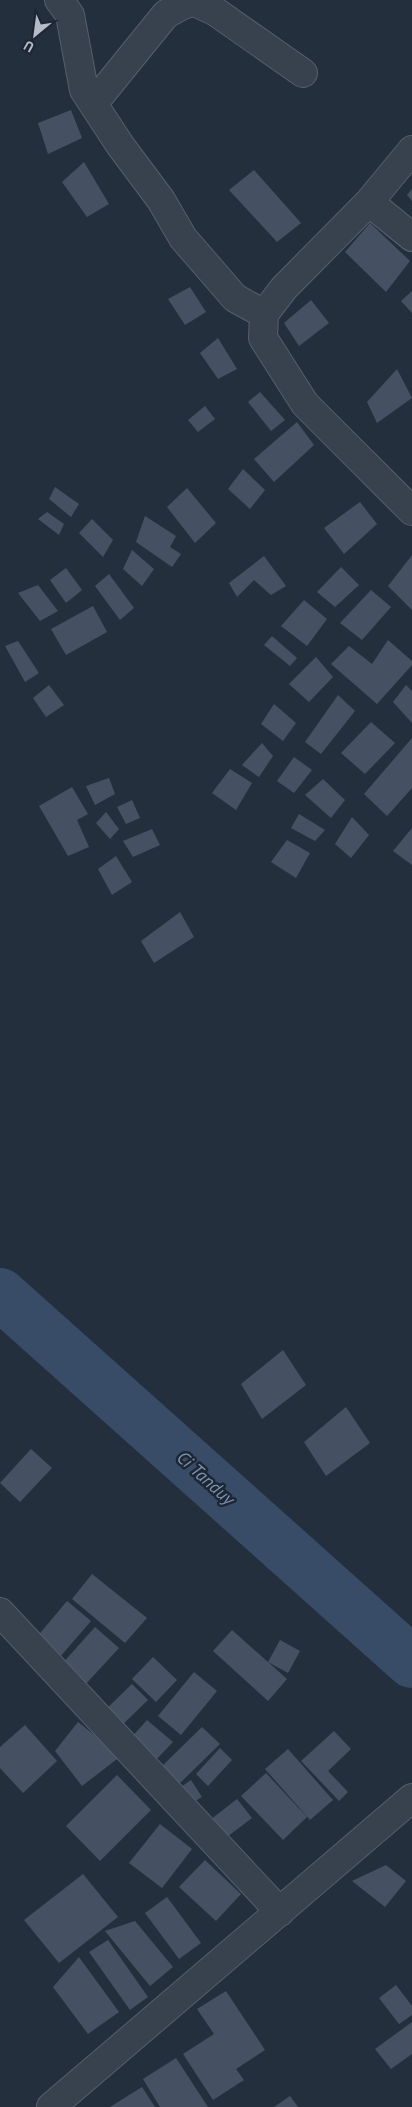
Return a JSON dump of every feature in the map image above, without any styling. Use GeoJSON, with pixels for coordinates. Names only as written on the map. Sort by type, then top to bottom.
{"type":"FeatureCollection","features":[{"type":"Feature","properties":{"kind":"street"},"geometry":{"type":"LineString","coordinates":[[59,0],[70,16],[84,90],[93,104],[160,200],[182,238],[235,298],[264,314]]}},
{"type":"Feature","properties":{"kind":"street"},"geometry":{"type":"LineString","coordinates":[[93,104],[166,14],[185,4],[195,2],[216,12],[302,73]]}},
{"type":"Feature","properties":{"kind":"street"},"geometry":{"type":"LineString","coordinates":[[412,150],[369,202],[284,288],[264,314],[263,338],[305,404],[412,511]]}},
{"type":"Feature","properties":{"kind":"street"},"geometry":{"type":"LineString","coordinates":[[369,202],[412,237]]}},
{"type":"Feature","properties":{"kind":"street"},"geometry":{"type":"LineString","coordinates":[[0,1612],[280,1912]]}},
{"type":"Feature","properties":{"kind":"street"},"geometry":{"type":"LineString","coordinates":[[51,2107],[412,1798]]}},
{"type":"Feature","properties":{"kind":"building"},"geometry":{"type":"Polygon","coordinates":[[[71,110],[82,138],[48,154],[38,123],[71,110]]]}},
{"type":"Feature","properties":{"kind":"building"},"geometry":{"type":"Polygon","coordinates":[[[84,162],[109,204],[87,217],[62,182],[84,162]]]}},
{"type":"Feature","properties":{"kind":"building"},"geometry":{"type":"Polygon","coordinates":[[[254,170],[301,223],[277,242],[229,190],[254,170]]]}},
{"type":"Feature","properties":{"kind":"building"},"geometry":{"type":"Polygon","coordinates":[[[412,189],[412,201],[407,195],[412,189]]]}},
{"type":"Feature","properties":{"kind":"building"},"geometry":{"type":"Polygon","coordinates":[[[370,223],[410,261],[386,292],[345,252],[370,223]]]}},
{"type":"Feature","properties":{"kind":"building"},"geometry":{"type":"Polygon","coordinates":[[[190,287],[206,312],[185,325],[168,299],[190,287]]]}},
{"type":"Feature","properties":{"kind":"building"},"geometry":{"type":"Polygon","coordinates":[[[412,291],[412,313],[401,301],[412,291]]]}},
{"type":"Feature","properties":{"kind":"building"},"geometry":{"type":"Polygon","coordinates":[[[311,300],[329,323],[299,346],[284,323],[311,300]]]}},
{"type":"Feature","properties":{"kind":"building"},"geometry":{"type":"Polygon","coordinates":[[[218,338],[237,369],[218,379],[200,353],[218,338]]]}},
{"type":"Feature","properties":{"kind":"building"},"geometry":{"type":"Polygon","coordinates":[[[397,369],[412,398],[377,423],[367,402],[397,369]]]}},
{"type":"Feature","properties":{"kind":"building"},"geometry":{"type":"Polygon","coordinates":[[[260,392],[285,420],[271,431],[248,402],[260,392]]]}},
{"type":"Feature","properties":{"kind":"building"},"geometry":{"type":"Polygon","coordinates":[[[205,406],[215,419],[198,432],[188,420],[205,406]]]}},
{"type":"Feature","properties":{"kind":"building"},"geometry":{"type":"Polygon","coordinates":[[[297,422],[314,445],[274,482],[254,459],[297,422]]]}},
{"type":"Feature","properties":{"kind":"building"},"geometry":{"type":"Polygon","coordinates":[[[243,469],[265,490],[250,509],[228,489],[243,469]]]}},
{"type":"Feature","properties":{"kind":"building"},"geometry":{"type":"Polygon","coordinates":[[[55,487],[79,504],[71,517],[49,499],[55,487]]]}},
{"type":"Feature","properties":{"kind":"building"},"geometry":{"type":"Polygon","coordinates":[[[187,488],[216,523],[195,543],[167,507],[187,488]]]}},
{"type":"Feature","properties":{"kind":"building"},"geometry":{"type":"Polygon","coordinates":[[[360,502],[377,524],[344,554],[324,528],[360,502]]]}},
{"type":"Feature","properties":{"kind":"building"},"geometry":{"type":"Polygon","coordinates":[[[47,512],[64,524],[59,535],[38,519],[47,512]]]}},
{"type":"Feature","properties":{"kind":"building"},"geometry":{"type":"Polygon","coordinates":[[[145,516],[176,536],[170,547],[181,554],[172,567],[136,542],[145,516]]]}},
{"type":"Feature","properties":{"kind":"building"},"geometry":{"type":"Polygon","coordinates":[[[92,519],[113,540],[103,557],[79,533],[92,519]]]}},
{"type":"Feature","properties":{"kind":"building"},"geometry":{"type":"Polygon","coordinates":[[[132,550],[154,569],[142,586],[123,569],[132,550]]]}},
{"type":"Feature","properties":{"kind":"building"},"geometry":{"type":"Polygon","coordinates":[[[412,555],[412,610],[388,586],[412,555]]]}},
{"type":"Feature","properties":{"kind":"building"},"geometry":{"type":"Polygon","coordinates":[[[264,556],[286,586],[271,595],[254,580],[237,597],[229,583],[264,556]]]}},
{"type":"Feature","properties":{"kind":"building"},"geometry":{"type":"Polygon","coordinates":[[[341,567],[359,585],[335,607],[317,592],[341,567]]]}},
{"type":"Feature","properties":{"kind":"building"},"geometry":{"type":"Polygon","coordinates":[[[66,568],[82,590],[66,603],[50,580],[66,568]]]}},
{"type":"Feature","properties":{"kind":"building"},"geometry":{"type":"Polygon","coordinates":[[[109,574],[134,608],[120,620],[95,586],[109,574]]]}},
{"type":"Feature","properties":{"kind":"building"},"geometry":{"type":"Polygon","coordinates":[[[38,585],[58,611],[40,621],[18,593],[38,585]]]}},
{"type":"Feature","properties":{"kind":"building"},"geometry":{"type":"Polygon","coordinates":[[[371,590],[391,607],[362,640],[340,623],[371,590]]]}},
{"type":"Feature","properties":{"kind":"building"},"geometry":{"type":"Polygon","coordinates":[[[304,600],[327,619],[307,646],[281,626],[304,600]]]}},
{"type":"Feature","properties":{"kind":"building"},"geometry":{"type":"Polygon","coordinates":[[[93,606],[107,632],[66,655],[51,629],[93,606]]]}},
{"type":"Feature","properties":{"kind":"building"},"geometry":{"type":"Polygon","coordinates":[[[272,636],[297,658],[290,666],[264,645],[272,636]]]}},
{"type":"Feature","properties":{"kind":"building"},"geometry":{"type":"Polygon","coordinates":[[[388,640],[412,661],[412,665],[377,704],[331,664],[349,646],[372,664],[388,640]]]}},
{"type":"Feature","properties":{"kind":"building"},"geometry":{"type":"Polygon","coordinates":[[[18,641],[39,673],[25,682],[5,646],[18,641]]]}},
{"type":"Feature","properties":{"kind":"building"},"geometry":{"type":"Polygon","coordinates":[[[316,657],[333,677],[309,702],[289,684],[316,657]]]}},
{"type":"Feature","properties":{"kind":"building"},"geometry":{"type":"Polygon","coordinates":[[[49,685],[64,705],[46,717],[33,698],[49,685]]]}},
{"type":"Feature","properties":{"kind":"building"},"geometry":{"type":"Polygon","coordinates":[[[406,685],[412,691],[412,723],[393,702],[406,685]]]}},
{"type":"Feature","properties":{"kind":"building"},"geometry":{"type":"Polygon","coordinates":[[[338,695],[355,711],[321,754],[305,742],[338,695]]]}},
{"type":"Feature","properties":{"kind":"building"},"geometry":{"type":"Polygon","coordinates":[[[274,704],[296,723],[283,741],[261,724],[274,704]]]}},
{"type":"Feature","properties":{"kind":"building"},"geometry":{"type":"Polygon","coordinates":[[[371,722],[395,743],[365,774],[341,753],[371,722]]]}},
{"type":"Feature","properties":{"kind":"building"},"geometry":{"type":"Polygon","coordinates":[[[412,738],[412,788],[387,816],[364,794],[412,738]]]}},
{"type":"Feature","properties":{"kind":"building"},"geometry":{"type":"Polygon","coordinates":[[[262,743],[273,756],[259,777],[242,765],[262,743]]]}},
{"type":"Feature","properties":{"kind":"building"},"geometry":{"type":"Polygon","coordinates":[[[294,757],[312,770],[294,793],[277,781],[294,757]]]}},
{"type":"Feature","properties":{"kind":"building"},"geometry":{"type":"Polygon","coordinates":[[[230,769],[252,783],[236,810],[212,793],[230,769]]]}},
{"type":"Feature","properties":{"kind":"building"},"geometry":{"type":"Polygon","coordinates":[[[109,778],[115,794],[95,805],[86,786],[109,778]]]}},
{"type":"Feature","properties":{"kind":"building"},"geometry":{"type":"Polygon","coordinates":[[[323,779],[345,800],[331,818],[305,795],[323,779]]]}},
{"type":"Feature","properties":{"kind":"building"},"geometry":{"type":"Polygon","coordinates":[[[72,787],[88,814],[77,820],[89,847],[68,856],[39,806],[72,787]]]}},
{"type":"Feature","properties":{"kind":"building"},"geometry":{"type":"Polygon","coordinates":[[[132,800],[140,818],[126,824],[117,807],[132,800]]]}},
{"type":"Feature","properties":{"kind":"building"},"geometry":{"type":"Polygon","coordinates":[[[106,812],[119,829],[110,839],[96,823],[106,812]]]}},
{"type":"Feature","properties":{"kind":"building"},"geometry":{"type":"Polygon","coordinates":[[[299,814],[325,830],[315,841],[291,828],[299,814]]]}},
{"type":"Feature","properties":{"kind":"building"},"geometry":{"type":"Polygon","coordinates":[[[352,817],[369,835],[351,858],[335,844],[352,817]]]}},
{"type":"Feature","properties":{"kind":"building"},"geometry":{"type":"Polygon","coordinates":[[[412,828],[412,865],[393,851],[412,828]]]}},
{"type":"Feature","properties":{"kind":"building"},"geometry":{"type":"Polygon","coordinates":[[[152,829],[160,845],[133,857],[123,841],[152,829]]]}},
{"type":"Feature","properties":{"kind":"building"},"geometry":{"type":"Polygon","coordinates":[[[287,840],[310,853],[296,878],[271,862],[287,840]]]}},
{"type":"Feature","properties":{"kind":"building"},"geometry":{"type":"Polygon","coordinates":[[[116,856],[132,882],[112,895],[98,869],[116,856]]]}},
{"type":"Feature","properties":{"kind":"building"},"geometry":{"type":"Polygon","coordinates":[[[180,912],[194,937],[154,963],[141,941],[180,912]]]}},
{"type":"Feature","properties":{"kind":"building"},"geometry":{"type":"Polygon","coordinates":[[[283,1350],[306,1385],[262,1419],[241,1384],[283,1350]]]}},
{"type":"Feature","properties":{"kind":"building"},"geometry":{"type":"Polygon","coordinates":[[[346,1407],[370,1443],[326,1476],[304,1442],[346,1407]]]}},
{"type":"Feature","properties":{"kind":"building"},"geometry":{"type":"Polygon","coordinates":[[[31,1449],[52,1468],[20,1502],[0,1483],[31,1449]]]}},
{"type":"Feature","properties":{"kind":"building"},"geometry":{"type":"Polygon","coordinates":[[[92,1574],[147,1618],[125,1643],[72,1599],[92,1574]]]}},
{"type":"Feature","properties":{"kind":"building"},"geometry":{"type":"Polygon","coordinates":[[[67,1601],[91,1621],[59,1658],[36,1638],[67,1601]]]}},
{"type":"Feature","properties":{"kind":"building"},"geometry":{"type":"Polygon","coordinates":[[[95,1627],[119,1648],[84,1686],[61,1665],[95,1627]]]}},
{"type":"Feature","properties":{"kind":"building"},"geometry":{"type":"Polygon","coordinates":[[[232,1630],[287,1679],[268,1701],[213,1651],[232,1630]]]}},
{"type":"Feature","properties":{"kind":"building"},"geometry":{"type":"Polygon","coordinates":[[[280,1640],[300,1651],[288,1673],[268,1662],[280,1640]]]}},
{"type":"Feature","properties":{"kind":"building"},"geometry":{"type":"Polygon","coordinates":[[[153,1657],[177,1680],[156,1702],[132,1679],[153,1657]]]}},
{"type":"Feature","properties":{"kind":"building"},"geometry":{"type":"Polygon","coordinates":[[[194,1672],[217,1691],[181,1735],[158,1716],[194,1672]]]}},
{"type":"Feature","properties":{"kind":"building"},"geometry":{"type":"Polygon","coordinates":[[[132,1684],[148,1700],[117,1730],[101,1714],[132,1684]]]}},
{"type":"Feature","properties":{"kind":"building"},"geometry":{"type":"Polygon","coordinates":[[[147,1720],[173,1742],[154,1762],[129,1740],[147,1720]]]}},
{"type":"Feature","properties":{"kind":"building"},"geometry":{"type":"Polygon","coordinates":[[[78,1722],[121,1756],[82,1786],[55,1751],[78,1722]]]}},
{"type":"Feature","properties":{"kind":"building"},"geometry":{"type":"Polygon","coordinates":[[[25,1725],[57,1761],[23,1793],[0,1768],[0,1747],[25,1725]]]}},
{"type":"Feature","properties":{"kind":"building"},"geometry":{"type":"Polygon","coordinates":[[[202,1727],[220,1744],[176,1787],[159,1769],[202,1727]]]}},
{"type":"Feature","properties":{"kind":"building"},"geometry":{"type":"Polygon","coordinates":[[[334,1731],[351,1749],[328,1771],[348,1792],[339,1801],[301,1761],[334,1731]]]}},
{"type":"Feature","properties":{"kind":"building"},"geometry":{"type":"Polygon","coordinates":[[[220,1748],[232,1760],[208,1786],[196,1774],[220,1748]]]}},
{"type":"Feature","properties":{"kind":"building"},"geometry":{"type":"Polygon","coordinates":[[[288,1749],[333,1800],[310,1820],[265,1769],[288,1749]]]}},
{"type":"Feature","properties":{"kind":"building"},"geometry":{"type":"Polygon","coordinates":[[[266,1773],[307,1817],[283,1840],[241,1796],[266,1773]]]}},
{"type":"Feature","properties":{"kind":"building"},"geometry":{"type":"Polygon","coordinates":[[[117,1775],[151,1810],[100,1861],[66,1826],[117,1775]]]}},
{"type":"Feature","properties":{"kind":"building"},"geometry":{"type":"Polygon","coordinates":[[[191,1780],[202,1797],[185,1807],[175,1791],[191,1780]]]}},
{"type":"Feature","properties":{"kind":"building"},"geometry":{"type":"Polygon","coordinates":[[[237,1799],[252,1818],[219,1843],[205,1824],[237,1799]]]}},
{"type":"Feature","properties":{"kind":"building"},"geometry":{"type":"Polygon","coordinates":[[[160,1824],[192,1849],[162,1888],[129,1863],[160,1824]]]}},
{"type":"Feature","properties":{"kind":"building"},"geometry":{"type":"Polygon","coordinates":[[[205,1860],[241,1894],[216,1921],[179,1887],[205,1860]]]}},
{"type":"Feature","properties":{"kind":"building"},"geometry":{"type":"Polygon","coordinates":[[[386,1865],[406,1881],[385,1907],[352,1881],[386,1865]]]}},
{"type":"Feature","properties":{"kind":"building"},"geometry":{"type":"Polygon","coordinates":[[[83,1874],[118,1917],[59,1963],[24,1920],[83,1874]]]}},
{"type":"Feature","properties":{"kind":"building"},"geometry":{"type":"Polygon","coordinates":[[[167,1897],[201,1943],[179,1959],[145,1913],[167,1897]]]}},
{"type":"Feature","properties":{"kind":"building"},"geometry":{"type":"Polygon","coordinates":[[[135,1921],[173,1967],[150,1986],[105,1931],[135,1921]]]}},
{"type":"Feature","properties":{"kind":"building"},"geometry":{"type":"Polygon","coordinates":[[[108,1940],[148,1997],[130,2010],[89,1952],[108,1940]]]}},
{"type":"Feature","properties":{"kind":"building"},"geometry":{"type":"Polygon","coordinates":[[[79,1957],[119,2012],[88,2034],[53,1987],[79,1957]]]}},
{"type":"Feature","properties":{"kind":"building"},"geometry":{"type":"Polygon","coordinates":[[[396,1985],[412,2006],[412,2015],[399,2024],[379,1998],[396,1985]]]}},
{"type":"Feature","properties":{"kind":"building"},"geometry":{"type":"Polygon","coordinates":[[[226,1991],[265,2050],[236,2069],[244,2080],[213,2100],[183,2054],[214,2034],[197,2009],[226,1991]]]}},
{"type":"Feature","properties":{"kind":"building"},"geometry":{"type":"Polygon","coordinates":[[[412,2022],[412,2054],[391,2069],[375,2049],[412,2022]]]}},
{"type":"Feature","properties":{"kind":"building"},"geometry":{"type":"Polygon","coordinates":[[[176,2058],[208,2107],[160,2107],[143,2079],[176,2058]]]}},
{"type":"Feature","properties":{"kind":"building"},"geometry":{"type":"Polygon","coordinates":[[[142,2087],[155,2107],[110,2107],[142,2087]]]}},
{"type":"Feature","properties":{"kind":"building"},"geometry":{"type":"Polygon","coordinates":[[[290,2096],[298,2107],[274,2107],[290,2096]]]}},
{"type":"Feature","properties":{"kind":"waterway","name":"Ci Tanduy"},"geometry":{"type":"LineString","coordinates":[[0,1294],[412,1662]]}}]}
